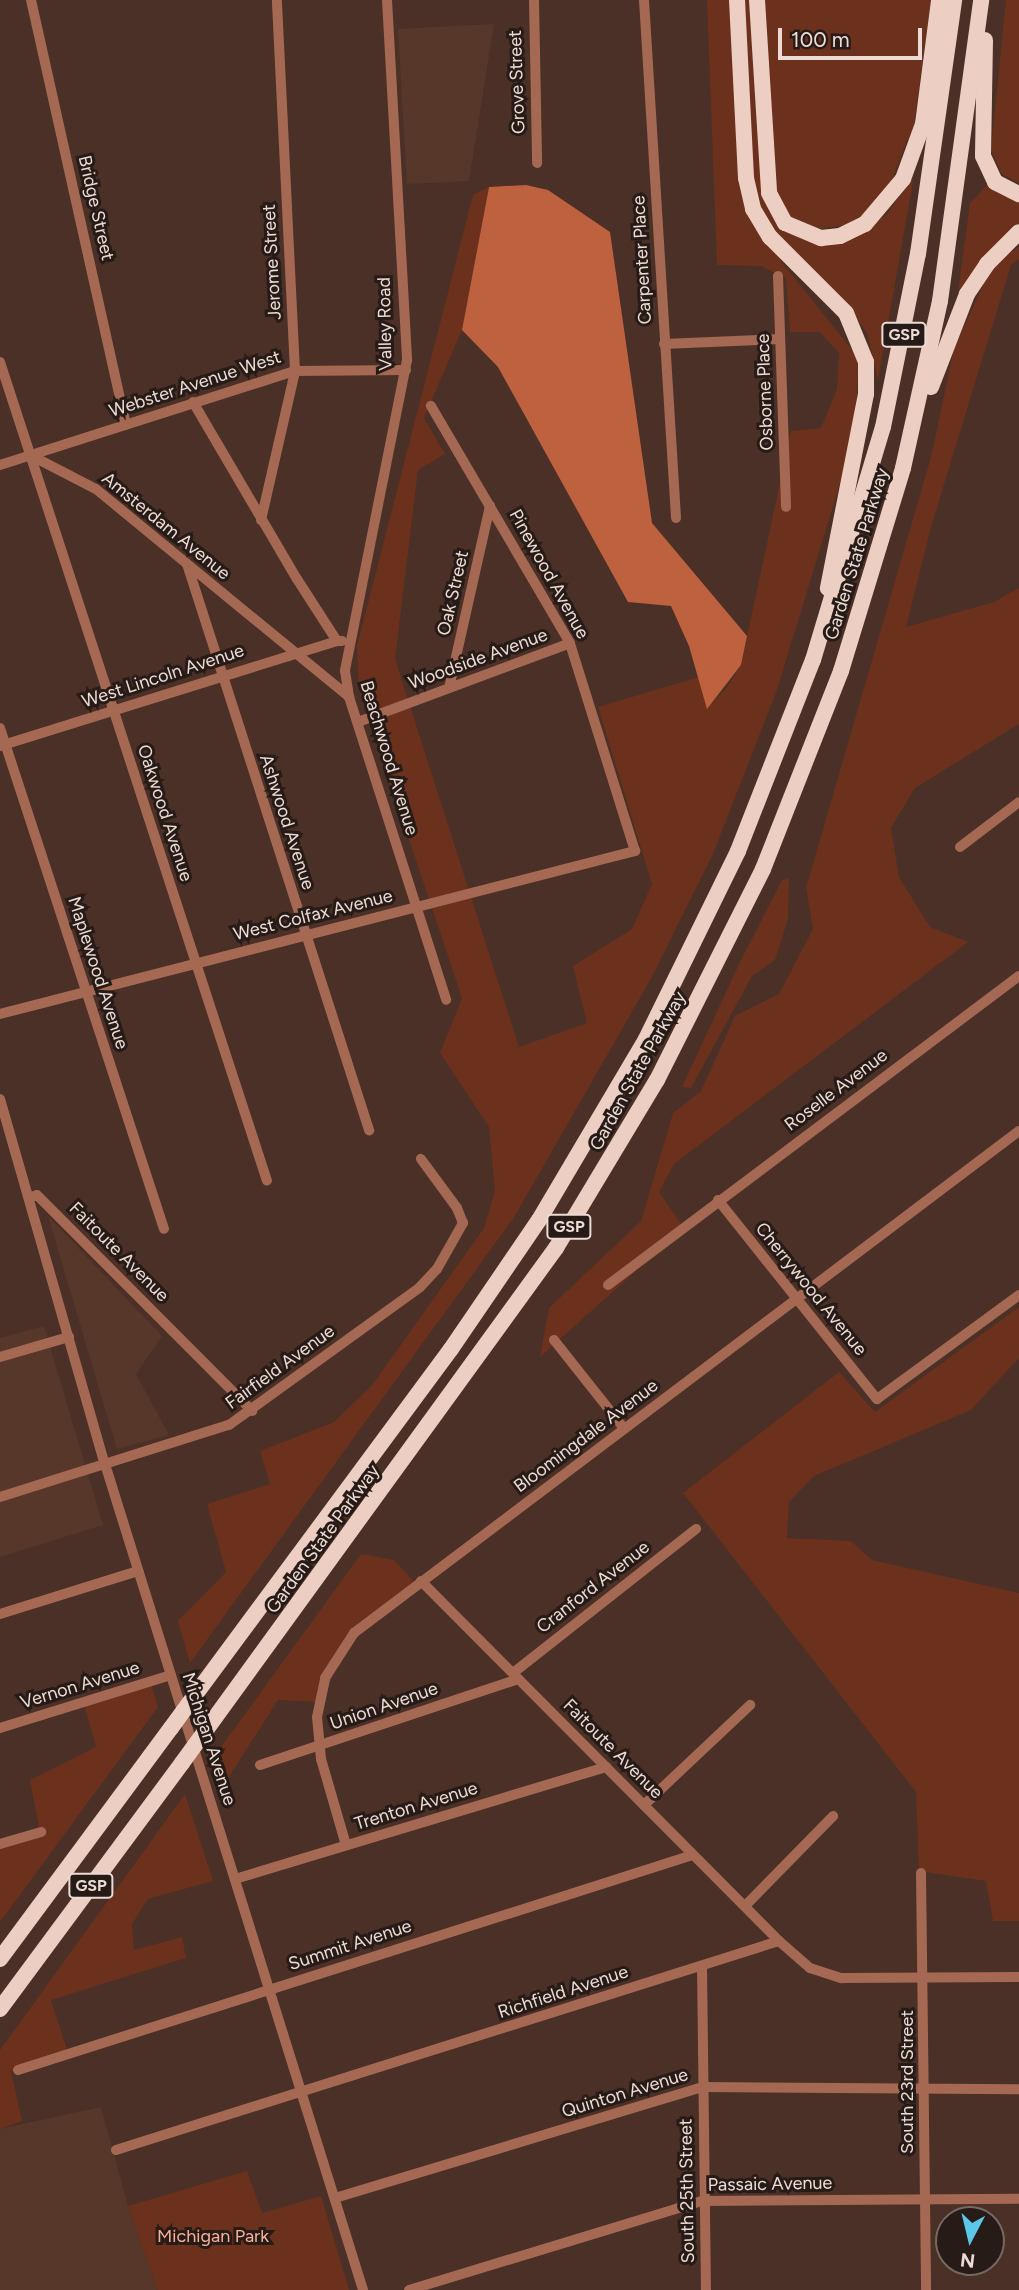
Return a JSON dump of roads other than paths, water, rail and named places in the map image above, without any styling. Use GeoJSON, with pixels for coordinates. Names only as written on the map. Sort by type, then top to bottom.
{"type":"FeatureCollection","features":[{"type":"Feature","properties":{"kind":"highway"},"geometry":{"type":"LineString","coordinates":[[736,0],[746,178],[752,209],[770,237],[846,313],[861,341],[867,370],[865,402],[813,660]]}},
{"type":"Feature","properties":{"kind":"highway"},"geometry":{"type":"LineString","coordinates":[[758,0],[771,200],[796,230],[834,237],[859,228],[877,214],[908,170],[923,124],[939,0]]}},
{"type":"Feature","properties":{"kind":"highway","name":"Garden State Parkway"},"geometry":{"type":"LineString","coordinates":[[0,1959],[465,1329],[595,1130],[663,1009],[723,884],[813,660],[865,493],[899,358],[929,185],[954,0]]}},
{"type":"Feature","properties":{"kind":"highway","name":"Garden State Parkway"},"geometry":{"type":"LineString","coordinates":[[0,2009],[534,1281],[657,1080],[735,928],[792,802],[852,638],[903,468],[940,301],[981,0]]}},
{"type":"Feature","properties":{"kind":"highway"},"geometry":{"type":"LineString","coordinates":[[987,0],[983,156],[995,182],[1019,194]]}},
{"type":"Feature","properties":{"kind":"highway"},"geometry":{"type":"LineString","coordinates":[[903,468],[961,306],[987,264],[1019,232]]}},
{"type":"Feature","properties":{"kind":"street","name":"Bridge Street"},"geometry":{"type":"LineString","coordinates":[[31,0],[126,424]]}},
{"type":"Feature","properties":{"kind":"street","name":"Jerome Street"},"geometry":{"type":"LineString","coordinates":[[261,520],[295,370],[277,0]]}},
{"type":"Feature","properties":{"kind":"street","name":"Valley Road"},"geometry":{"type":"LineString","coordinates":[[342,641],[406,370],[387,0]]}},
{"type":"Feature","properties":{"kind":"street","name":"Grove Street"},"geometry":{"type":"LineString","coordinates":[[534,0],[537,163]]}},
{"type":"Feature","properties":{"kind":"street","name":"Carpenter Place"},"geometry":{"type":"LineString","coordinates":[[644,0],[676,518]]}},
{"type":"Feature","properties":{"kind":"street","name":"Osborne Place"},"geometry":{"type":"LineString","coordinates":[[778,276],[786,507]]}},
{"type":"Feature","properties":{"kind":"street"},"geometry":{"type":"LineString","coordinates":[[664,344],[780,339]]}},
{"type":"Feature","properties":{"kind":"street"},"geometry":{"type":"LineString","coordinates":[[0,362],[30,456]]}},
{"type":"Feature","properties":{"kind":"street","name":"Webster Avenue West"},"geometry":{"type":"LineString","coordinates":[[0,465],[295,370],[406,370]]}},
{"type":"Feature","properties":{"kind":"street"},"geometry":{"type":"LineString","coordinates":[[193,402],[261,520],[342,641]]}},
{"type":"Feature","properties":{"kind":"street","name":"Pinewood Avenue"},"geometry":{"type":"LineString","coordinates":[[431,406],[570,643],[635,851]]}},
{"type":"Feature","properties":{"kind":"street","name":"Amsterdam Avenue"},"geometry":{"type":"LineString","coordinates":[[30,456],[96,489],[349,697]]}},
{"type":"Feature","properties":{"kind":"street","name":"Oakwood Avenue"},"geometry":{"type":"LineString","coordinates":[[30,456],[267,1181]]}},
{"type":"Feature","properties":{"kind":"street","name":"Oak Street"},"geometry":{"type":"LineString","coordinates":[[449,688],[490,506]]}},
{"type":"Feature","properties":{"kind":"street","name":"Ashwood Avenue"},"geometry":{"type":"LineString","coordinates":[[187,564],[369,1130]]}},
{"type":"Feature","properties":{"kind":"street","name":"West Lincoln Avenue"},"geometry":{"type":"LineString","coordinates":[[3,746],[293,653],[342,641]]}},
{"type":"Feature","properties":{"kind":"street","name":"Beachwood Avenue"},"geometry":{"type":"LineString","coordinates":[[342,641],[349,697],[446,1000]]}},
{"type":"Feature","properties":{"kind":"street","name":"Woodside Avenue"},"geometry":{"type":"LineString","coordinates":[[358,722],[570,643]]}},
{"type":"Feature","properties":{"kind":"street","name":"Maplewood Avenue"},"geometry":{"type":"LineString","coordinates":[[0,728],[3,746],[164,1229]]}},
{"type":"Feature","properties":{"kind":"street"},"geometry":{"type":"LineString","coordinates":[[960,847],[1019,802]]}},
{"type":"Feature","properties":{"kind":"street","name":"West Colfax Avenue"},"geometry":{"type":"LineString","coordinates":[[0,1014],[635,851]]}},
{"type":"Feature","properties":{"kind":"street","name":"Roselle Avenue"},"geometry":{"type":"LineString","coordinates":[[608,1285],[1019,976]]}},
{"type":"Feature","properties":{"kind":"street"},"geometry":{"type":"LineString","coordinates":[[0,1099],[31,1197]]}},
{"type":"Feature","properties":{"kind":"street","name":"Bloomingdale Avenue"},"geometry":{"type":"LineString","coordinates":[[346,1845],[318,1746],[318,1704],[338,1654],[365,1625],[1019,1131]]}},
{"type":"Feature","properties":{"kind":"street","name":"Fairfield Avenue"},"geometry":{"type":"LineString","coordinates":[[0,1497],[220,1429],[252,1410],[420,1287],[437,1269],[459,1232],[462,1218],[421,1159]]}},
{"type":"Feature","properties":{"kind":"street","name":"Faitoute Avenue"},"geometry":{"type":"LineString","coordinates":[[31,1197],[37,1195],[252,1410]]}},
{"type":"Feature","properties":{"kind":"street","name":"Michigan Avenue"},"geometry":{"type":"LineString","coordinates":[[31,1197],[105,1464],[363,2290]]}},
{"type":"Feature","properties":{"kind":"street","name":"Cherrywood Avenue"},"geometry":{"type":"LineString","coordinates":[[718,1200],[877,1399],[1019,1295]]}},
{"type":"Feature","properties":{"kind":"street"},"geometry":{"type":"LineString","coordinates":[[0,1357],[69,1337]]}},
{"type":"Feature","properties":{"kind":"street"},"geometry":{"type":"LineString","coordinates":[[554,1340],[624,1427]]}},
{"type":"Feature","properties":{"kind":"street","name":"Cranford Avenue"},"geometry":{"type":"LineString","coordinates":[[516,1676],[696,1529]]}},
{"type":"Feature","properties":{"kind":"street"},"geometry":{"type":"LineString","coordinates":[[0,1614],[138,1571]]}},
{"type":"Feature","properties":{"kind":"street","name":"Faitoute Avenue"},"geometry":{"type":"LineString","coordinates":[[422,1581],[779,1941]]}},
{"type":"Feature","properties":{"kind":"street","name":"Vernon Avenue"},"geometry":{"type":"LineString","coordinates":[[0,1728],[171,1675]]}},
{"type":"Feature","properties":{"kind":"street","name":"Union Avenue"},"geometry":{"type":"LineString","coordinates":[[260,1765],[516,1676]]}},
{"type":"Feature","properties":{"kind":"street"},"geometry":{"type":"LineString","coordinates":[[644,1805],[750,1704]]}},
{"type":"Feature","properties":{"kind":"street","name":"Trenton Avenue"},"geometry":{"type":"LineString","coordinates":[[234,1879],[607,1767]]}},
{"type":"Feature","properties":{"kind":"street"},"geometry":{"type":"LineString","coordinates":[[745,1906],[832,1816]]}},
{"type":"Feature","properties":{"kind":"street"},"geometry":{"type":"LineString","coordinates":[[0,1844],[41,1832]]}},
{"type":"Feature","properties":{"kind":"street","name":"Summit Avenue"},"geometry":{"type":"LineString","coordinates":[[18,2070],[693,1855]]}},
{"type":"Feature","properties":{"kind":"street","name":"South 23rd Street"},"geometry":{"type":"LineString","coordinates":[[921,1873],[926,2290]]}},
{"type":"Feature","properties":{"kind":"street"},"geometry":{"type":"LineString","coordinates":[[779,1941],[803,1964],[833,1977],[1019,1977]]}},
{"type":"Feature","properties":{"kind":"street","name":"Richfield Avenue"},"geometry":{"type":"LineString","coordinates":[[116,2150],[303,2094],[779,1941]]}},
{"type":"Feature","properties":{"kind":"street","name":"South 25th Street"},"geometry":{"type":"LineString","coordinates":[[702,1966],[706,2290]]}},
{"type":"Feature","properties":{"kind":"street","name":"Quinton Avenue"},"geometry":{"type":"LineString","coordinates":[[335,2198],[703,2087],[1019,2089]]}},
{"type":"Feature","properties":{"kind":"street","name":"Passaic Avenue"},"geometry":{"type":"LineString","coordinates":[[409,2290],[705,2202],[1019,2199]]}},
{"type":"Feature","properties":{"kind":"park label","name":"Michigan Park"},"geometry":{"type":"Point","coordinates":[213,2236]}}]}
